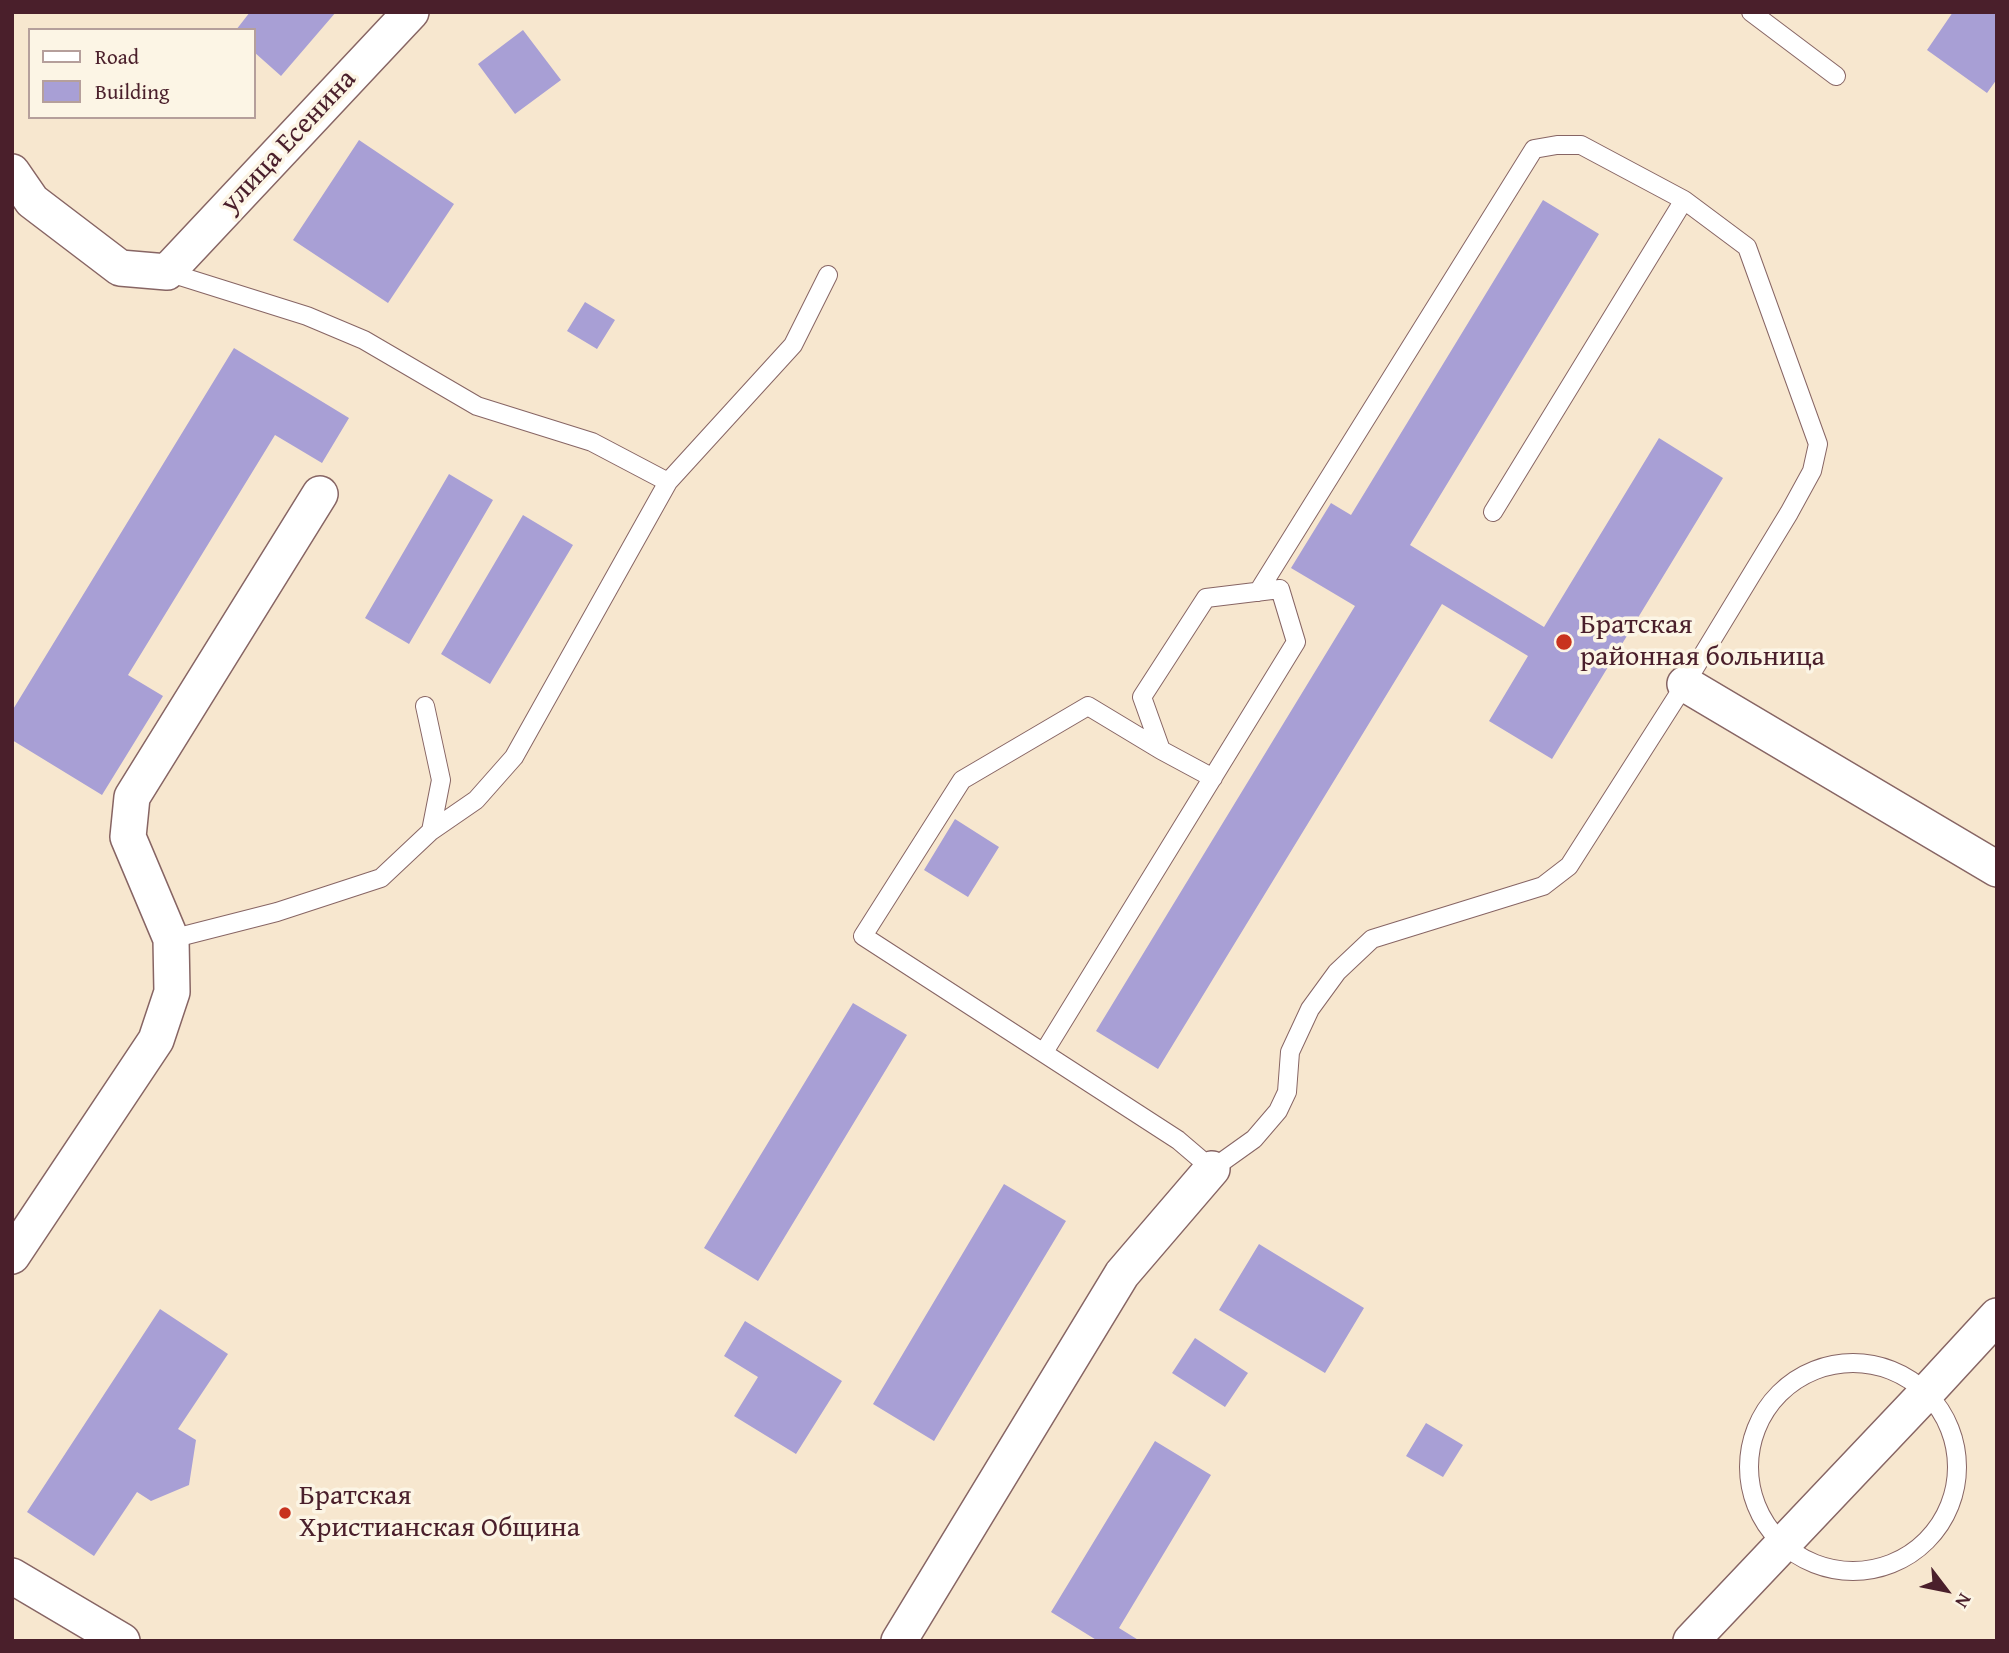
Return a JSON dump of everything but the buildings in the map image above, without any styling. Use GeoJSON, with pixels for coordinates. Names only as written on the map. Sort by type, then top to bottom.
{"type":"FeatureCollection","features":[{"type":"Feature","properties":{"kind":"street","name":"улица Есенина"},"geometry":{"type":"LineString","coordinates":[[167,272],[411,12]]}},
{"type":"Feature","properties":{"kind":"street"},"geometry":{"type":"LineString","coordinates":[[12,172],[32,201],[120,268],[167,272]]}},
{"type":"Feature","properties":{"kind":"street"},"geometry":{"type":"LineString","coordinates":[[12,1256],[156,1040],[172,992],[171,939],[128,837],[132,797],[320,494]]}},
{"type":"Feature","properties":{"kind":"street"},"geometry":{"type":"LineString","coordinates":[[1685,684],[1997,870]]}},
{"type":"Feature","properties":{"kind":"street"},"geometry":{"type":"LineString","coordinates":[[899,1641],[1122,1274],[1212,1169]]}},
{"type":"Feature","properties":{"kind":"street"},"geometry":{"type":"LineString","coordinates":[[1691,1641],[1997,1316]]}},
{"type":"Feature","properties":{"kind":"street"},"geometry":{"type":"LineString","coordinates":[[12,1576],[122,1641]]}},
{"type":"Feature","properties":{"kind":"lane"},"geometry":{"type":"LineString","coordinates":[[1751,12],[1836,76]]}},
{"type":"Feature","properties":{"kind":"lane"},"geometry":{"type":"LineString","coordinates":[[1213,778],[1088,706],[962,780],[863,936],[1178,1140],[1212,1169],[1254,1139],[1278,1111],[1287,1092],[1290,1052],[1310,1009],[1337,972],[1372,939],[1543,886],[1569,866],[1685,684],[1812,471],[1818,444],[1747,247],[1684,200],[1581,145],[1534,149],[1258,592]]}},
{"type":"Feature","properties":{"kind":"lane"},"geometry":{"type":"LineString","coordinates":[[1493,512],[1684,200]]}},
{"type":"Feature","properties":{"kind":"lane"},"geometry":{"type":"LineString","coordinates":[[167,272],[307,316],[364,340],[477,406],[592,442],[668,482]]}},
{"type":"Feature","properties":{"kind":"lane"},"geometry":{"type":"LineString","coordinates":[[171,939],[277,912],[381,878],[431,831],[476,800],[514,757],[668,482],[793,345],[828,275]]}},
{"type":"Feature","properties":{"kind":"lane"},"geometry":{"type":"LineString","coordinates":[[1044,1052],[1296,642],[1280,589],[1206,598],[1142,697],[1161,750]]}},
{"type":"Feature","properties":{"kind":"lane"},"geometry":{"type":"LineString","coordinates":[[425,706],[441,780],[431,831]]}},
{"type":"Feature","properties":{"kind":"lane"},"geometry":{"type":"LineString","coordinates":[[1864,1362],[1887,1367],[1909,1377],[1927,1392],[1942,1411],[1953,1434],[1958,1458],[1950,1507],[1937,1529],[1920,1547],[1899,1561],[1875,1569],[1851,1571],[1826,1568],[1803,1558],[1783,1544],[1756,1505],[1750,1482],[1749,1458],[1754,1435],[1764,1414],[1778,1395],[1796,1379],[1817,1368],[1864,1362]]}},
{"type":"Feature","properties":{"kind":"place","name":"Братская районная больница"},"geometry":{"type":"Point","coordinates":[1564,642]}},
{"type":"Feature","properties":{"kind":"place","name":"Братская Христианская Община"},"geometry":{"type":"Point","coordinates":[285,1513]}}]}
